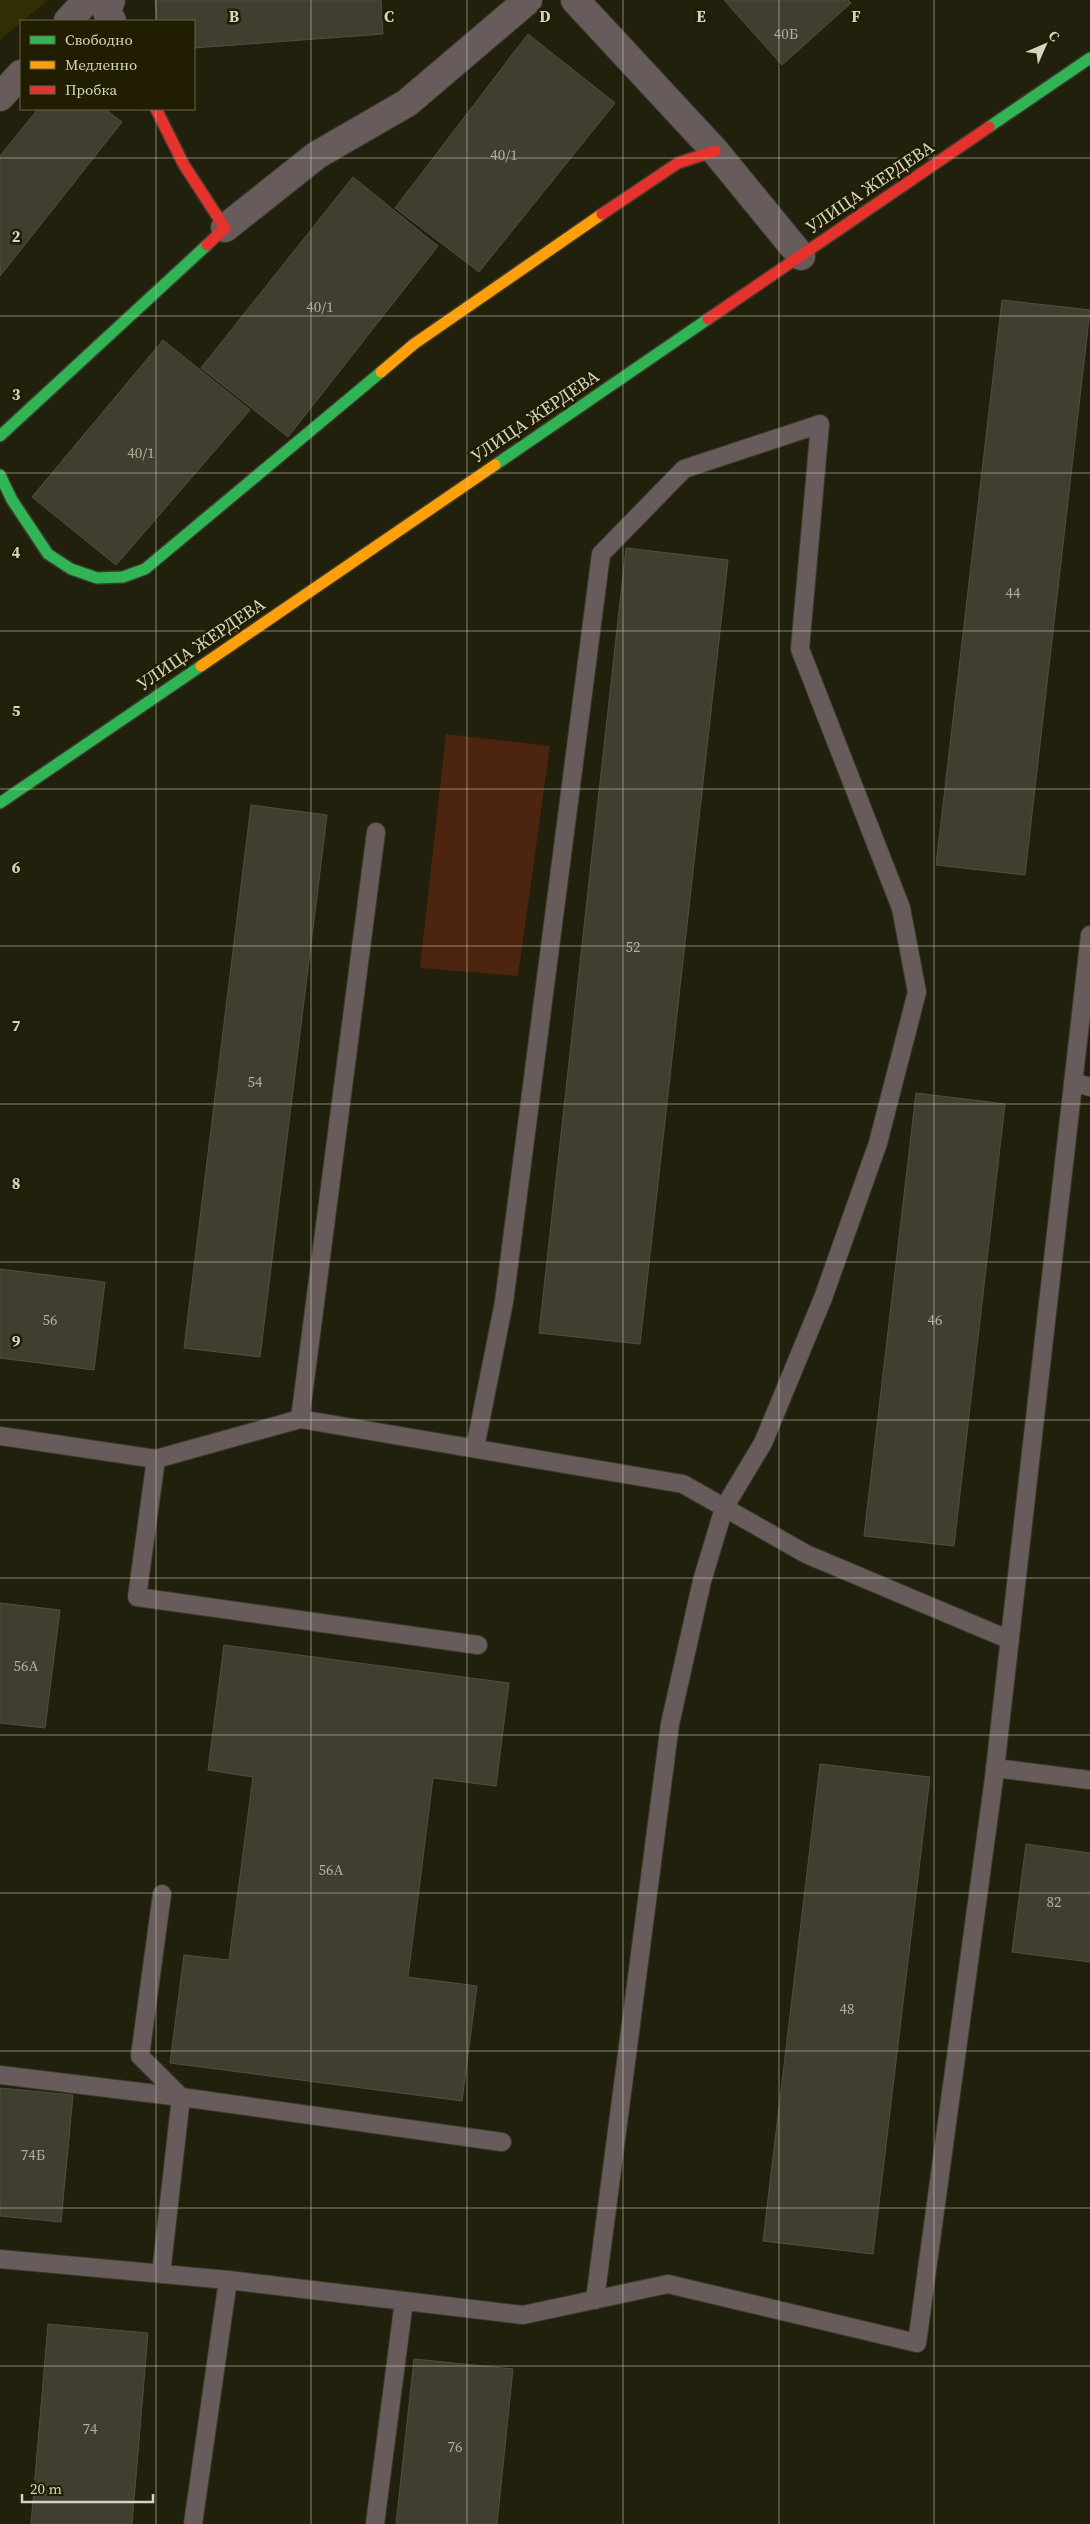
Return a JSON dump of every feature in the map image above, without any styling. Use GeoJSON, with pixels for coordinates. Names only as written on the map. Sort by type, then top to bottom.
{"type":"FeatureCollection","features":[{"type":"Feature","properties":{"kind":"street"},"geometry":{"type":"LineString","coordinates":[[69,20],[87,0]]}},
{"type":"Feature","properties":{"kind":"street"},"geometry":{"type":"LineString","coordinates":[[111,0],[108,12],[112,20]]}},
{"type":"Feature","properties":{"kind":"street"},"geometry":{"type":"LineString","coordinates":[[0,436],[225,228],[317,155],[407,103],[528,0]]}},
{"type":"Feature","properties":{"kind":"street"},"geometry":{"type":"LineString","coordinates":[[575,0],[715,151],[800,256]]}},
{"type":"Feature","properties":{"kind":"street","name":"УЛИЦА ЖЕРДЕВА"},"geometry":{"type":"LineString","coordinates":[[0,803],[1090,58]]}},
{"type":"Feature","properties":{"kind":"street"},"geometry":{"type":"LineString","coordinates":[[0,97],[20,75]]}},
{"type":"Feature","properties":{"kind":"street"},"geometry":{"type":"LineString","coordinates":[[156,110],[184,165],[225,228]]}},
{"type":"Feature","properties":{"kind":"street"},"geometry":{"type":"LineString","coordinates":[[0,474],[12,500],[48,554],[71,569],[97,578],[123,576],[145,569],[414,344],[537,257],[678,163],[715,151]]}},
{"type":"Feature","properties":{"kind":"lane"},"geometry":{"type":"LineString","coordinates":[[475,1448],[504,1302],[601,554],[684,469],[820,424],[800,649],[900,908],[917,992],[878,1142],[823,1298],[763,1443],[724,1508],[702,1581],[670,1724],[595,2300]]}},
{"type":"Feature","properties":{"kind":"lane"},"geometry":{"type":"LineString","coordinates":[[300,1419],[376,832]]}},
{"type":"Feature","properties":{"kind":"lane"},"geometry":{"type":"LineString","coordinates":[[0,2259],[228,2280],[523,2315],[668,2284],[917,2342],[996,1768],[1010,1640],[1082,1084],[1090,935]]}},
{"type":"Feature","properties":{"kind":"lane"},"geometry":{"type":"LineString","coordinates":[[0,1436],[156,1459],[300,1419],[682,1484],[806,1554],[1010,1640]]}},
{"type":"Feature","properties":{"kind":"lane"},"geometry":{"type":"LineString","coordinates":[[156,1459],[137,1597],[478,1645]]}},
{"type":"Feature","properties":{"kind":"lane"},"geometry":{"type":"LineString","coordinates":[[996,1768],[1090,1780]]}},
{"type":"Feature","properties":{"kind":"lane"},"geometry":{"type":"LineString","coordinates":[[162,1894],[140,2056],[181,2097]]}},
{"type":"Feature","properties":{"kind":"lane"},"geometry":{"type":"LineString","coordinates":[[0,2075],[181,2097],[502,2142]]}},
{"type":"Feature","properties":{"kind":"lane"},"geometry":{"type":"LineString","coordinates":[[161,2274],[181,2097]]}},
{"type":"Feature","properties":{"kind":"lane"},"geometry":{"type":"LineString","coordinates":[[193,2524],[228,2280]]}},
{"type":"Feature","properties":{"kind":"lane"},"geometry":{"type":"LineString","coordinates":[[375,2524],[404,2301]]}},
{"type":"Feature","properties":{"kind":"shaded area"},"geometry":{"type":"Polygon","coordinates":[[[0,0],[48,0],[24,20],[20,20],[20,23],[0,40],[0,0]]]}},
{"type":"Feature","properties":{"kind":"shaded area"},"geometry":{"type":"Polygon","coordinates":[[[446,734],[550,746],[518,976],[420,968],[446,734]]]}},
{"type":"Feature","properties":{"kind":"building"},"geometry":{"type":"Polygon","coordinates":[[[155,0],[381,0],[383,34],[195,48],[195,20],[157,20],[155,0]]]}},
{"type":"Feature","properties":{"kind":"building"},"geometry":{"type":"Polygon","coordinates":[[[724,0],[848,0],[851,3],[782,65],[724,0]]]}},
{"type":"Feature","properties":{"kind":"building"},"geometry":{"type":"Polygon","coordinates":[[[528,34],[615,103],[479,272],[395,208],[528,34]]]}},
{"type":"Feature","properties":{"kind":"building"},"geometry":{"type":"Polygon","coordinates":[[[37,110],[106,110],[122,122],[0,276],[0,156],[37,110]]]}},
{"type":"Feature","properties":{"kind":"building"},"geometry":{"type":"Polygon","coordinates":[[[353,177],[438,246],[288,437],[201,368],[353,177]]]}},
{"type":"Feature","properties":{"kind":"building"},"geometry":{"type":"Polygon","coordinates":[[[1002,300],[1090,310],[1025,875],[936,865],[1002,300]]]}},
{"type":"Feature","properties":{"kind":"building"},"geometry":{"type":"Polygon","coordinates":[[[163,340],[250,410],[116,565],[32,497],[163,340]]]}},
{"type":"Feature","properties":{"kind":"building"},"geometry":{"type":"Polygon","coordinates":[[[626,548],[728,560],[640,1344],[539,1333],[626,548]]]}},
{"type":"Feature","properties":{"kind":"building"},"geometry":{"type":"Polygon","coordinates":[[[251,805],[327,815],[260,1357],[184,1348],[251,805]]]}},
{"type":"Feature","properties":{"kind":"building"},"geometry":{"type":"Polygon","coordinates":[[[916,1093],[1005,1104],[954,1546],[864,1536],[916,1093]]]}},
{"type":"Feature","properties":{"kind":"building"},"geometry":{"type":"Polygon","coordinates":[[[0,1269],[105,1282],[94,1370],[0,1358],[0,1269]]]}},
{"type":"Feature","properties":{"kind":"building"},"geometry":{"type":"Polygon","coordinates":[[[0,1603],[60,1610],[45,1728],[0,1723],[0,1603]]]}},
{"type":"Feature","properties":{"kind":"building"},"geometry":{"type":"Polygon","coordinates":[[[224,1645],[509,1683],[496,1786],[433,1778],[408,1977],[477,1986],[462,2101],[170,2063],[184,1955],[229,1960],[253,1777],[208,1770],[224,1645]]]}},
{"type":"Feature","properties":{"kind":"building"},"geometry":{"type":"Polygon","coordinates":[[[820,1764],[930,1777],[873,2254],[763,2241],[820,1764]]]}},
{"type":"Feature","properties":{"kind":"building"},"geometry":{"type":"Polygon","coordinates":[[[1026,1844],[1090,1853],[1090,1962],[1012,1952],[1026,1844]]]}},
{"type":"Feature","properties":{"kind":"building"},"geometry":{"type":"Polygon","coordinates":[[[0,2088],[73,2095],[61,2222],[0,2216],[0,2088]]]}},
{"type":"Feature","properties":{"kind":"building"},"geometry":{"type":"Polygon","coordinates":[[[48,2324],[148,2333],[132,2524],[31,2524],[48,2324]]]}},
{"type":"Feature","properties":{"kind":"building"},"geometry":{"type":"Polygon","coordinates":[[[414,2359],[513,2369],[497,2524],[396,2524],[414,2359]]]}},
{"type":"Feature","properties":{"kind":"traffic: fast"},"geometry":{"type":"LineString","coordinates":[[989,127],[1090,58]]}},
{"type":"Feature","properties":{"kind":"traffic: fast"},"geometry":{"type":"LineString","coordinates":[[0,436],[207,245]]}},
{"type":"Feature","properties":{"kind":"traffic: fast"},"geometry":{"type":"LineString","coordinates":[[495,465],[708,319]]}},
{"type":"Feature","properties":{"kind":"traffic: fast"},"geometry":{"type":"LineString","coordinates":[[0,475],[12,500],[48,554],[71,569],[97,578],[123,577],[145,569],[381,372]]}},
{"type":"Feature","properties":{"kind":"traffic: fast"},"geometry":{"type":"LineString","coordinates":[[0,803],[201,666]]}},
{"type":"Feature","properties":{"kind":"traffic: slow"},"geometry":{"type":"LineString","coordinates":[[381,372],[414,344],[602,214]]}},
{"type":"Feature","properties":{"kind":"traffic: slow"},"geometry":{"type":"LineString","coordinates":[[201,666],[495,465]]}},
{"type":"Feature","properties":{"kind":"traffic: jam"},"geometry":{"type":"LineString","coordinates":[[156,110],[184,165],[225,228],[207,245]]}},
{"type":"Feature","properties":{"kind":"traffic: jam"},"geometry":{"type":"LineString","coordinates":[[708,319],[989,127]]}},
{"type":"Feature","properties":{"kind":"traffic: jam"},"geometry":{"type":"LineString","coordinates":[[602,214],[678,163],[715,151]]}}]}
